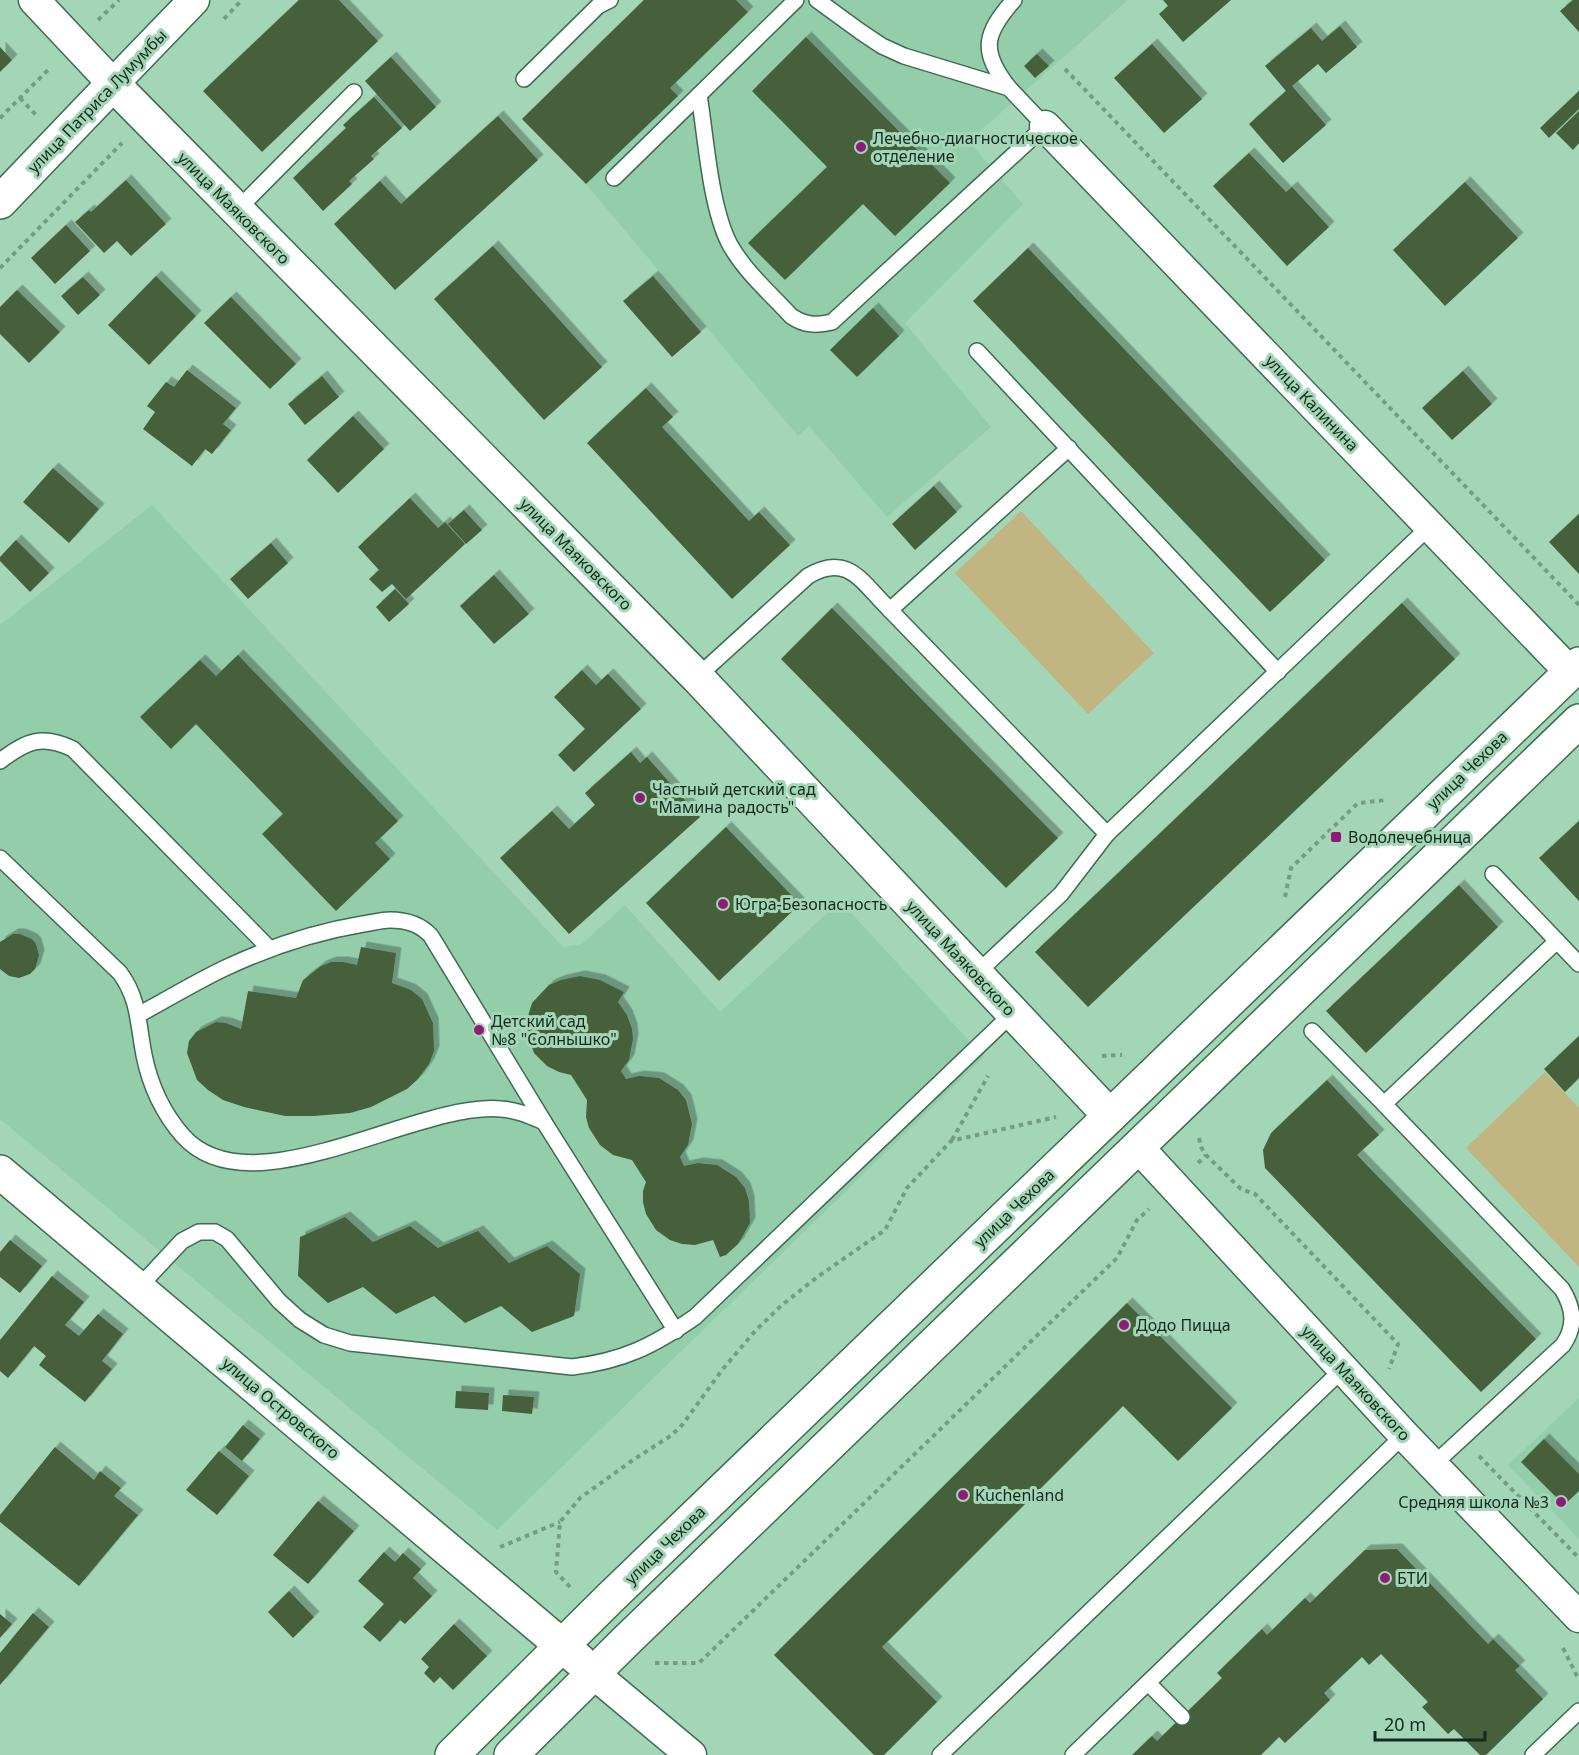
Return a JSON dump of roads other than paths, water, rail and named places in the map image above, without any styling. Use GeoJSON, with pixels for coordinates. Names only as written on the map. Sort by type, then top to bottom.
{"type":"FeatureCollection","features":[{"type":"Feature","properties":{"kind":"main road","name":"улица Патриса Лумумбы"},"geometry":{"type":"LineString","coordinates":[[0,202],[113,84]]}},
{"type":"Feature","properties":{"kind":"main road","name":"улица Маяковского"},"geometry":{"type":"LineString","coordinates":[[113,84],[697,677],[976,974],[1004,1021],[1110,1116]]}},
{"type":"Feature","properties":{"kind":"main road","name":"улица Чехова"},"geometry":{"type":"LineString","coordinates":[[452,1755],[1110,1116],[1576,672]]}},
{"type":"Feature","properties":{"kind":"main road"},"geometry":{"type":"LineString","coordinates":[[511,1755],[1137,1146],[1579,721]]}},
{"type":"Feature","properties":{"kind":"main road","name":"улица Островского"},"geometry":{"type":"LineString","coordinates":[[0,1172],[593,1673]]}},
{"type":"Feature","properties":{"kind":"street","name":"улица Маяковского"},"geometry":{"type":"LineString","coordinates":[[34,0],[113,84]]}},
{"type":"Feature","properties":{"kind":"street","name":"улица Патриса Лумумбы"},"geometry":{"type":"LineString","coordinates":[[113,84],[194,0]]}},
{"type":"Feature","properties":{"kind":"street","name":"улица Калинина"},"geometry":{"type":"LineString","coordinates":[[1045,126],[1430,526],[1576,672]]}},
{"type":"Feature","properties":{"kind":"street","name":"улица Маяковского"},"geometry":{"type":"LineString","coordinates":[[1137,1146],[1404,1435],[1579,1617]]}},
{"type":"Feature","properties":{"kind":"street"},"geometry":{"type":"LineString","coordinates":[[593,1673],[691,1755]]}},
{"type":"Feature","properties":{"kind":"lane"},"geometry":{"type":"LineString","coordinates":[[614,178],[796,0]]}},
{"type":"Feature","properties":{"kind":"lane"},"geometry":{"type":"LineString","coordinates":[[817,0],[875,41],[904,56],[1009,88]]}},
{"type":"Feature","properties":{"kind":"lane"},"geometry":{"type":"LineString","coordinates":[[699,95],[715,199],[729,243],[742,263],[791,316],[801,323],[832,322],[1045,126],[1009,88],[995,70],[989,54],[990,35],[997,19],[1014,0]]}},
{"type":"Feature","properties":{"kind":"lane"},"geometry":{"type":"LineString","coordinates":[[524,79],[599,2]]}},
{"type":"Feature","properties":{"kind":"lane"},"geometry":{"type":"LineString","coordinates":[[237,210],[354,92]]}},
{"type":"Feature","properties":{"kind":"lane"},"geometry":{"type":"LineString","coordinates":[[977,351],[1278,672]]}},
{"type":"Feature","properties":{"kind":"lane"},"geometry":{"type":"LineString","coordinates":[[890,610],[1069,448]]}},
{"type":"Feature","properties":{"kind":"lane"},"geometry":{"type":"LineString","coordinates":[[976,974],[1061,894],[1107,834],[1430,526]]}},
{"type":"Feature","properties":{"kind":"lane"},"geometry":{"type":"LineString","coordinates":[[697,677],[808,576],[823,568],[838,566],[852,572],[1107,834]]}},
{"type":"Feature","properties":{"kind":"lane"},"geometry":{"type":"LineString","coordinates":[[0,761],[15,750],[42,740],[58,742],[73,749],[270,949]]}},
{"type":"Feature","properties":{"kind":"lane"},"geometry":{"type":"LineString","coordinates":[[0,858],[120,973],[129,986],[138,1015],[149,1076],[162,1108],[171,1123],[186,1139],[207,1155],[228,1161],[283,1160],[388,1133],[441,1116],[475,1109],[500,1108],[519,1112],[544,1122]]}},
{"type":"Feature","properties":{"kind":"lane"},"geometry":{"type":"LineString","coordinates":[[1493,874],[1579,964]]}},
{"type":"Feature","properties":{"kind":"lane"},"geometry":{"type":"LineString","coordinates":[[138,1015],[224,969],[270,949],[322,932],[390,920],[410,922],[422,927],[431,936],[544,1122],[676,1331]]}},
{"type":"Feature","properties":{"kind":"lane"},"geometry":{"type":"LineString","coordinates":[[1384,1104],[1557,941]]}},
{"type":"Feature","properties":{"kind":"lane"},"geometry":{"type":"LineString","coordinates":[[138,1288],[182,1241],[199,1232],[215,1232],[227,1239],[279,1301],[300,1320],[324,1335],[350,1343],[572,1367],[602,1364],[629,1355],[676,1331],[695,1317],[1004,1021]]}},
{"type":"Feature","properties":{"kind":"lane"},"geometry":{"type":"LineString","coordinates":[[1312,1031],[1562,1289],[1571,1309],[1572,1328],[1563,1345],[1433,1465]]}},
{"type":"Feature","properties":{"kind":"lane"},"geometry":{"type":"LineString","coordinates":[[940,1755],[1343,1369]]}},
{"type":"Feature","properties":{"kind":"lane"},"geometry":{"type":"LineString","coordinates":[[1073,1755],[1404,1435]]}},
{"type":"Feature","properties":{"kind":"lane"},"geometry":{"type":"LineString","coordinates":[[1148,1683],[1182,1717]]}},
{"type":"Feature","properties":{"kind":"lane"},"geometry":{"type":"LineString","coordinates":[[1533,1755],[1579,1711]]}},
{"type":"Feature","properties":{"kind":"place","name":"Лечебно-диагностическое отделение"},"geometry":{"type":"Point","coordinates":[861,147]}},
{"type":"Feature","properties":{"kind":"place","name":"Частный детский сад \"Мамина радость\""},"geometry":{"type":"Point","coordinates":[640,798]}},
{"type":"Feature","properties":{"kind":"place","name":"Водолечебница"},"geometry":{"type":"Point","coordinates":[1336,837]}},
{"type":"Feature","properties":{"kind":"place","name":"Югра-Безопасность"},"geometry":{"type":"Point","coordinates":[723,904]}},
{"type":"Feature","properties":{"kind":"place","name":"Детский сад №8 \"Солнышко\""},"geometry":{"type":"Point","coordinates":[479,1030]}},
{"type":"Feature","properties":{"kind":"place","name":"Додо Пицца"},"geometry":{"type":"Point","coordinates":[1124,1325]}},
{"type":"Feature","properties":{"kind":"place","name":"Kuchenland"},"geometry":{"type":"Point","coordinates":[963,1495]}},
{"type":"Feature","properties":{"kind":"place","name":"Средняя школа №3"},"geometry":{"type":"Point","coordinates":[1561,1502]}},
{"type":"Feature","properties":{"kind":"place","name":"БТИ"},"geometry":{"type":"Point","coordinates":[1385,1578]}}]}
